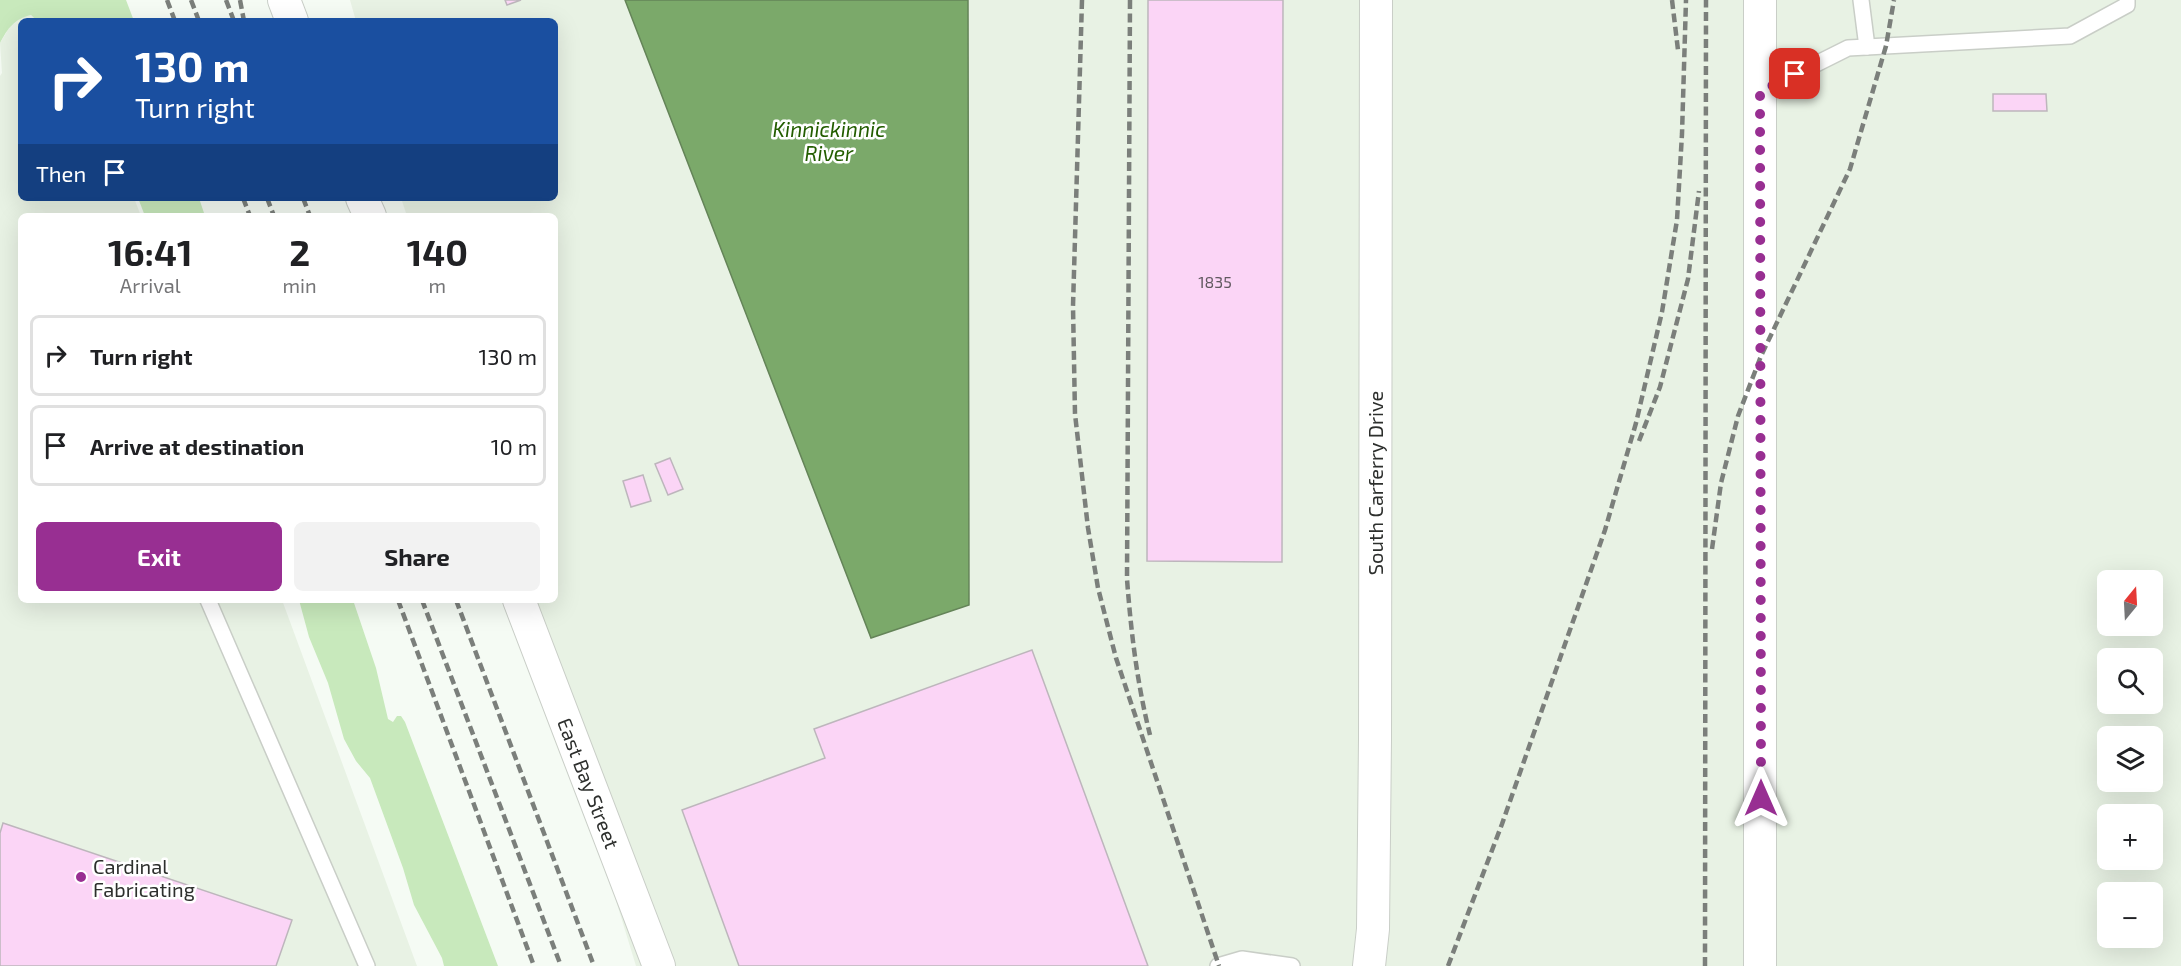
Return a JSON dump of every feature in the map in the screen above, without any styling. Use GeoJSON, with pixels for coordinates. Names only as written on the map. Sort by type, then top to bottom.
{"type":"FeatureCollection","features":[{"type":"Feature","properties":{"kind":"street"},"geometry":{"type":"LineString","coordinates":[[284,0],[291,18]]}},
{"type":"Feature","properties":{"kind":"street","name":"South Carferry Drive"},"geometry":{"type":"LineString","coordinates":[[1369,966],[1373,929],[1375,751],[1376,0]]}},
{"type":"Feature","properties":{"kind":"street"},"geometry":{"type":"LineString","coordinates":[[1760,0],[1760,966]]}},
{"type":"Feature","properties":{"kind":"street","name":"East Bay Street"},"geometry":{"type":"LineString","coordinates":[[520,603],[659,966]]}},
{"type":"Feature","properties":{"kind":"lane"},"geometry":{"type":"LineString","coordinates":[[1861,0],[1867,46]]}},
{"type":"Feature","properties":{"kind":"lane"},"geometry":{"type":"LineString","coordinates":[[1760,92],[1848,48],[2070,36],[2127,5],[2127,0]]}},
{"type":"Feature","properties":{"kind":"lane"},"geometry":{"type":"LineString","coordinates":[[209,603],[367,966]]}},
{"type":"Feature","properties":{"kind":"lane"},"geometry":{"type":"LineString","coordinates":[[1218,966],[1242,959],[1292,966]]}},
{"type":"Feature","properties":{"kind":"shaded area"},"geometry":{"type":"Polygon","coordinates":[[[0,0],[126,0],[133,18],[34,18],[31,15],[18,18],[0,43],[0,0]]]}},
{"type":"Feature","properties":{"kind":"shaded area"},"geometry":{"type":"Polygon","coordinates":[[[350,0],[625,0],[872,638],[969,605],[968,0],[2181,0],[2181,966],[636,966],[525,603],[558,603],[558,213],[406,213],[402,201],[558,201],[558,18],[355,18],[350,0]]]}},
{"type":"Feature","properties":{"kind":"shaded area"},"geometry":{"type":"Polygon","coordinates":[[[31,15],[34,18],[19,18],[31,15]]]}},
{"type":"Feature","properties":{"kind":"shaded area"},"geometry":{"type":"Polygon","coordinates":[[[18,18],[18,201],[135,201],[140,213],[18,213],[18,603],[283,603],[417,966],[0,966],[0,76],[2,73],[0,43],[12,23],[18,18]]]}},
{"type":"Feature","properties":{"kind":"shaded area"},"geometry":{"type":"Polygon","coordinates":[[[139,201],[200,201],[204,213],[144,213],[139,201]]]}},
{"type":"Feature","properties":{"kind":"shaded area"},"geometry":{"type":"Polygon","coordinates":[[[300,603],[354,603],[376,668],[388,719],[393,722],[397,716],[401,716],[405,722],[498,966],[444,966],[414,905],[370,778],[356,761],[344,739],[328,683],[309,637],[300,603]]]}},
{"type":"Feature","properties":{"kind":"water","name":"Kinnickinnic River"},"geometry":{"type":"Polygon","coordinates":[[[625,0],[968,0],[969,605],[871,638],[625,0]]]}},
{"type":"Feature","properties":{"kind":"building"},"geometry":{"type":"Polygon","coordinates":[[[505,0],[521,0],[507,5],[505,0]]]}},
{"type":"Feature","properties":{"kind":"building"},"geometry":{"type":"Polygon","coordinates":[[[1148,0],[1283,0],[1282,562],[1147,561],[1148,0]]]}},
{"type":"Feature","properties":{"kind":"building"},"geometry":{"type":"Polygon","coordinates":[[[1993,94],[2046,94],[2047,111],[1993,111],[1993,94]]]}},
{"type":"Feature","properties":{"kind":"building"},"geometry":{"type":"Polygon","coordinates":[[[670,458],[683,489],[668,495],[655,464],[670,458]]]}},
{"type":"Feature","properties":{"kind":"building"},"geometry":{"type":"Polygon","coordinates":[[[643,475],[651,501],[631,507],[623,481],[643,475]]]}},
{"type":"Feature","properties":{"kind":"building"},"geometry":{"type":"Polygon","coordinates":[[[1032,650],[1148,966],[739,966],[682,810],[825,758],[814,729],[1032,650]]]}},
{"type":"Feature","properties":{"kind":"building","name":"Cardinal Fabricating"},"geometry":{"type":"Polygon","coordinates":[[[3,823],[292,920],[276,966],[0,966],[0,833],[3,823]]]}},
{"type":"Feature","properties":{"kind":"railway"},"geometry":{"type":"LineString","coordinates":[[167,0],[174,18]]}},
{"type":"Feature","properties":{"kind":"railway"},"geometry":{"type":"LineString","coordinates":[[191,0],[198,18]]}},
{"type":"Feature","properties":{"kind":"railway"},"geometry":{"type":"LineString","coordinates":[[226,0],[233,18]]}},
{"type":"Feature","properties":{"kind":"railway"},"geometry":{"type":"LineString","coordinates":[[240,0],[243,18]]}},
{"type":"Feature","properties":{"kind":"railway"},"geometry":{"type":"LineString","coordinates":[[1082,0],[1073,306],[1075,414],[1088,528],[1098,588],[1116,658],[1219,966]]}},
{"type":"Feature","properties":{"kind":"railway"},"geometry":{"type":"LineString","coordinates":[[1130,0],[1127,579],[1135,657],[1150,735]]}},
{"type":"Feature","properties":{"kind":"railway"},"geometry":{"type":"LineString","coordinates":[[1672,0],[1678,50]]}},
{"type":"Feature","properties":{"kind":"railway"},"geometry":{"type":"LineString","coordinates":[[1448,966],[1502,824],[1605,530],[1636,423],[1662,312],[1677,220],[1686,0]]}},
{"type":"Feature","properties":{"kind":"railway"},"geometry":{"type":"LineString","coordinates":[[1705,966],[1706,0]]}},
{"type":"Feature","properties":{"kind":"railway"},"geometry":{"type":"LineString","coordinates":[[1712,549],[1721,483],[1738,416],[1761,356],[1850,169],[1886,46],[1894,0]]}},
{"type":"Feature","properties":{"kind":"railway"},"geometry":{"type":"LineString","coordinates":[[1639,441],[1660,387],[1688,279],[1699,191]]}},
{"type":"Feature","properties":{"kind":"railway"},"geometry":{"type":"LineString","coordinates":[[244,201],[249,213]]}},
{"type":"Feature","properties":{"kind":"railway"},"geometry":{"type":"LineString","coordinates":[[268,201],[273,213]]}},
{"type":"Feature","properties":{"kind":"railway"},"geometry":{"type":"LineString","coordinates":[[304,201],[309,213]]}},
{"type":"Feature","properties":{"kind":"railway"},"geometry":{"type":"LineString","coordinates":[[399,603],[534,966]]}},
{"type":"Feature","properties":{"kind":"railway"},"geometry":{"type":"LineString","coordinates":[[423,603],[561,966]]}},
{"type":"Feature","properties":{"kind":"railway"},"geometry":{"type":"LineString","coordinates":[[457,603],[594,966]]}},
{"type":"Feature","properties":{"kind":"place","name":"Cardinal Fabricating"},"geometry":{"type":"Point","coordinates":[81,877]}},
{"type":"Feature","properties":{"kind":"route"},"geometry":{"type":"LineString","coordinates":[[1761,798],[1760,92],[1795,74]]}}]}
